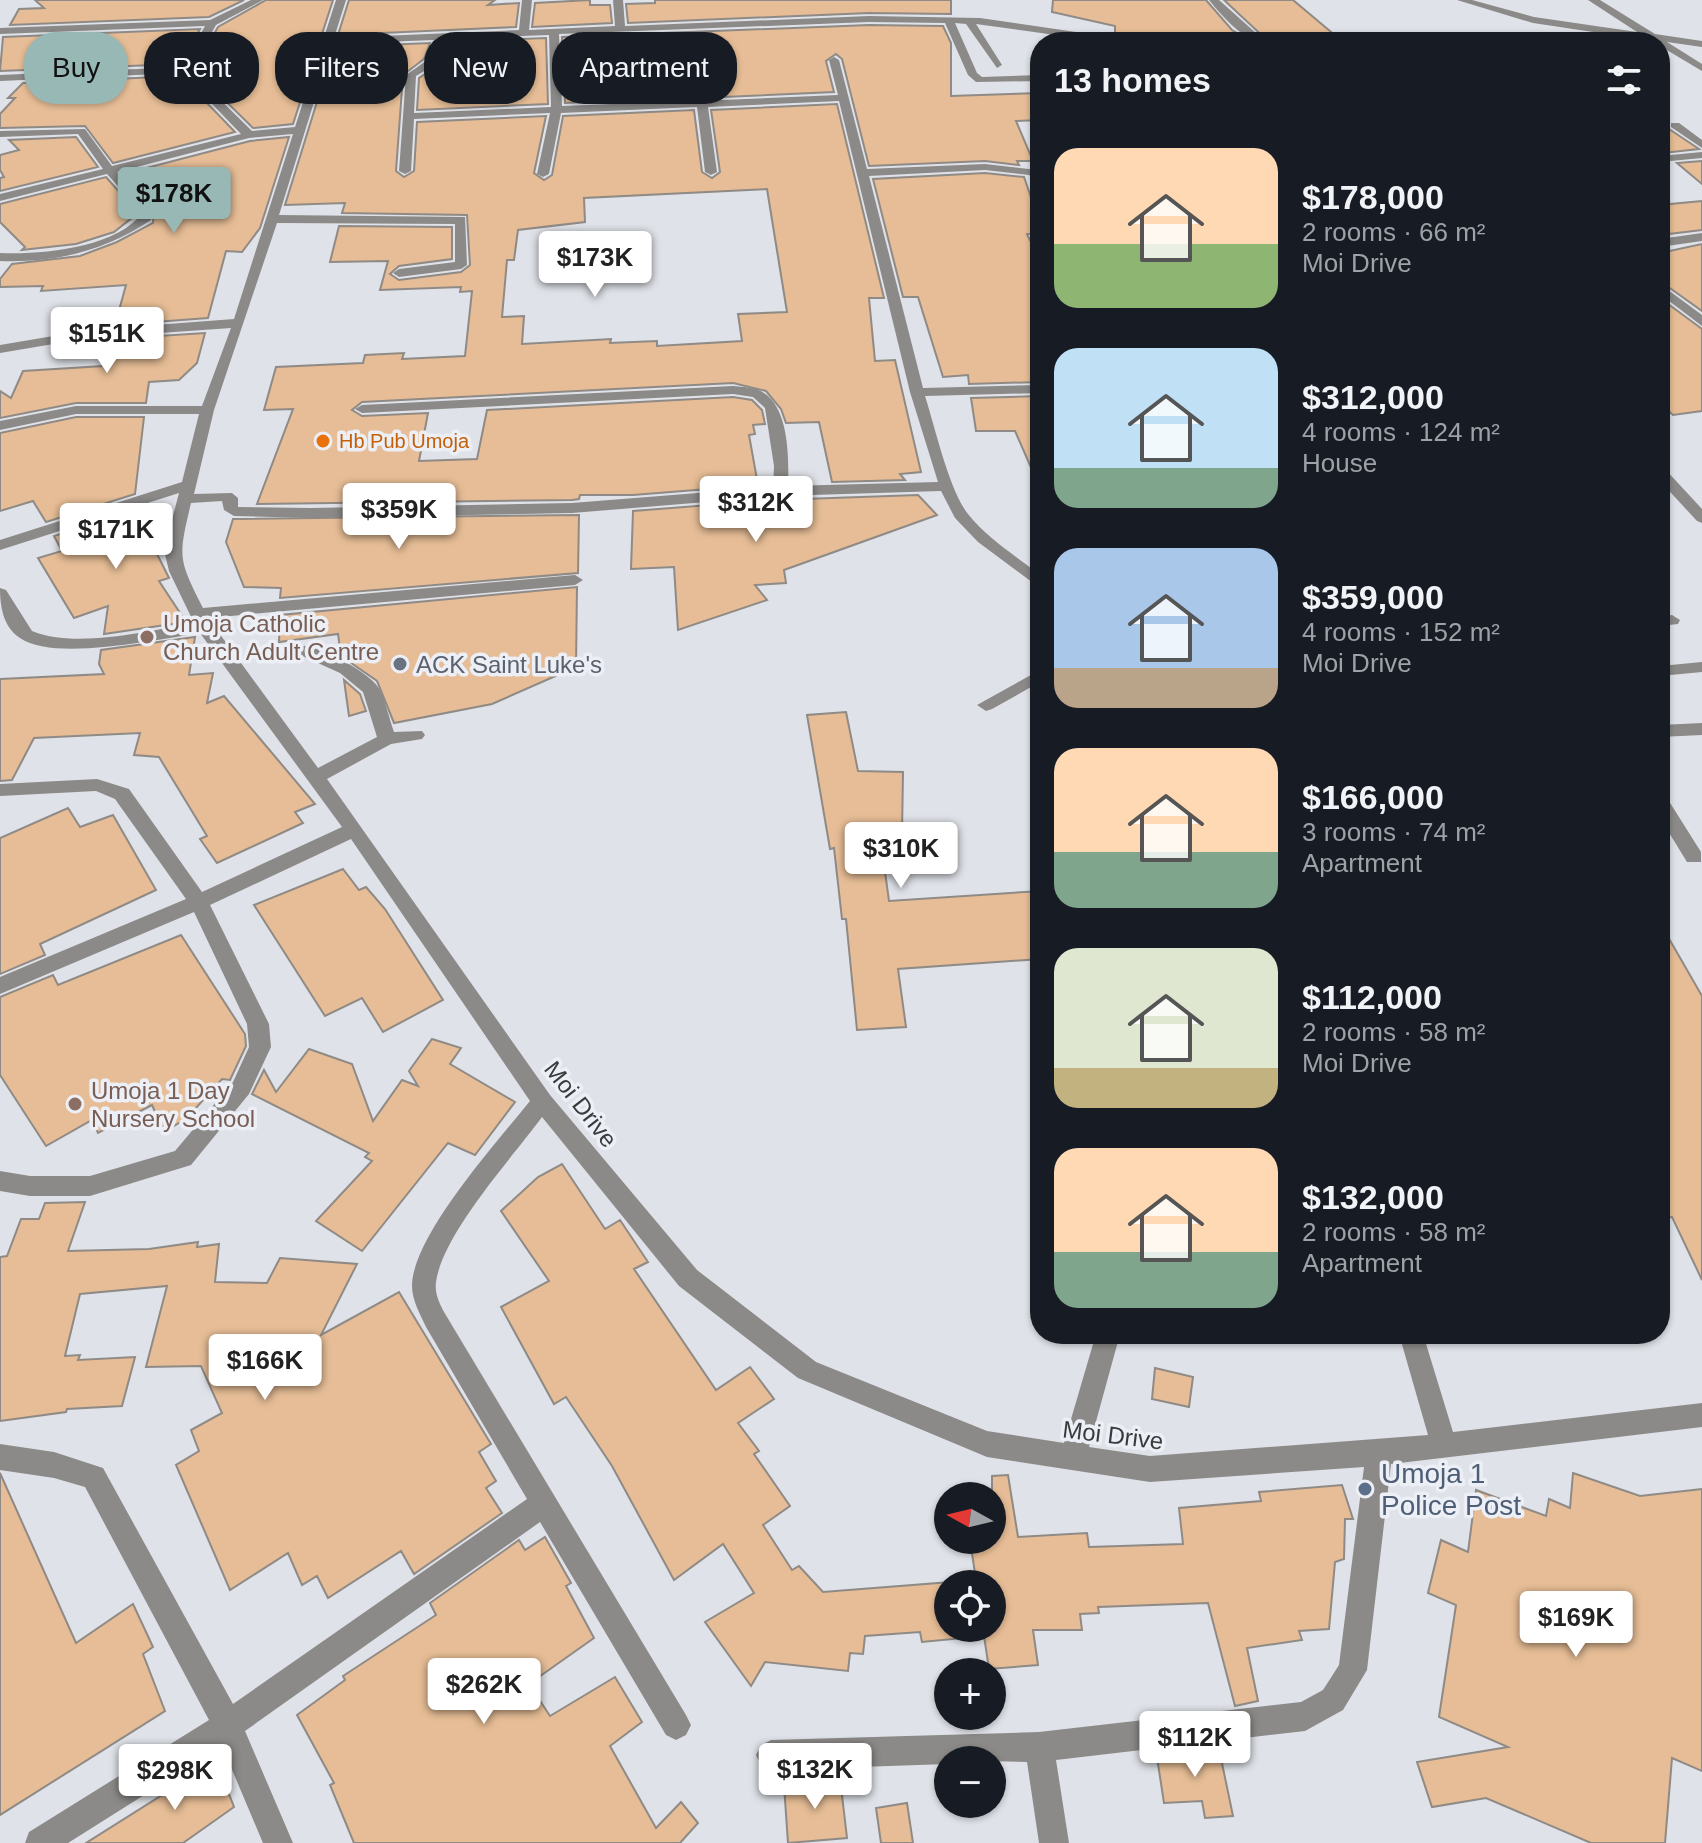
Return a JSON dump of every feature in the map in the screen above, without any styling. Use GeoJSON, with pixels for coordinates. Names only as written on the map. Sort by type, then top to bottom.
{"type":"FeatureCollection","features":[{"type":"Feature","properties":{"kind":"street"},"geometry":{"type":"LineString","coordinates":[[0,31],[212,23],[258,0]]}},
{"type":"Feature","properties":{"kind":"street","name":"Moi Drive"},"geometry":{"type":"LineString","coordinates":[[329,32],[341,0]]}},
{"type":"Feature","properties":{"kind":"street"},"geometry":{"type":"LineString","coordinates":[[524,31],[527,0]]}},
{"type":"Feature","properties":{"kind":"street"},"geometry":{"type":"LineString","coordinates":[[618,0],[620,29]]}},
{"type":"Feature","properties":{"kind":"street"},"geometry":{"type":"LineString","coordinates":[[1214,0],[1248,32]]}},
{"type":"Feature","properties":{"kind":"street"},"geometry":{"type":"LineString","coordinates":[[1462,0],[1533,20],[1611,32]]}},
{"type":"Feature","properties":{"kind":"street"},"geometry":{"type":"LineString","coordinates":[[1593,0],[1645,32]]}},
{"type":"Feature","properties":{"kind":"street"},"geometry":{"type":"LineString","coordinates":[[507,32],[869,19],[969,21],[1052,32]]}},
{"type":"Feature","properties":{"kind":"street"},"geometry":{"type":"LineString","coordinates":[[949,21],[971,71],[980,80],[1030,78]]}},
{"type":"Feature","properties":{"kind":"street"},"geometry":{"type":"LineString","coordinates":[[969,21],[997,65]]}},
{"type":"Feature","properties":{"kind":"street"},"geometry":{"type":"LineString","coordinates":[[207,32],[212,23]]}},
{"type":"Feature","properties":{"kind":"street"},"geometry":{"type":"LineString","coordinates":[[543,174],[557,105],[554,31]]}},
{"type":"Feature","properties":{"kind":"street"},"geometry":{"type":"LineString","coordinates":[[1670,41],[1702,44]]}},
{"type":"Feature","properties":{"kind":"street"},"geometry":{"type":"LineString","coordinates":[[1670,48],[1702,68]]}},
{"type":"Feature","properties":{"kind":"street"},"geometry":{"type":"LineString","coordinates":[[834,60],[917,392],[947,486],[960,515],[984,539],[1030,575]]}},
{"type":"Feature","properties":{"kind":"street"},"geometry":{"type":"LineString","coordinates":[[405,171],[411,75],[424,67]]}},
{"type":"Feature","properties":{"kind":"street"},"geometry":{"type":"LineString","coordinates":[[971,71],[1030,68]]}},
{"type":"Feature","properties":{"kind":"street"},"geometry":{"type":"LineString","coordinates":[[0,78],[144,72]]}},
{"type":"Feature","properties":{"kind":"street"},"geometry":{"type":"LineString","coordinates":[[737,102],[842,98]]}},
{"type":"Feature","properties":{"kind":"street"},"geometry":{"type":"LineString","coordinates":[[218,104],[249,135]]}},
{"type":"Feature","properties":{"kind":"street","name":"Moi Drive"},"geometry":{"type":"LineString","coordinates":[[308,104],[239,323],[207,410],[172,550],[200,620],[354,829],[542,1101],[688,1278],[807,1370],[987,1444],[1150,1469],[1379,1453],[1702,1415]]}},
{"type":"Feature","properties":{"kind":"street"},"geometry":{"type":"LineString","coordinates":[[410,116],[697,104],[711,172]]}},
{"type":"Feature","properties":{"kind":"street"},"geometry":{"type":"LineString","coordinates":[[1675,125],[1702,145]]}},
{"type":"Feature","properties":{"kind":"street"},"geometry":{"type":"LineString","coordinates":[[0,198],[249,135],[300,130]]}},
{"type":"Feature","properties":{"kind":"street"},"geometry":{"type":"LineString","coordinates":[[0,134],[81,131],[110,171],[148,212],[147,217],[122,234],[86,249],[51,255],[0,257]]}},
{"type":"Feature","properties":{"kind":"street"},"geometry":{"type":"LineString","coordinates":[[1670,158],[1702,155]]}},
{"type":"Feature","properties":{"kind":"street"},"geometry":{"type":"LineString","coordinates":[[861,173],[985,167],[1030,172]]}},
{"type":"Feature","properties":{"kind":"street"},"geometry":{"type":"LineString","coordinates":[[272,219],[461,220],[461,265],[399,273]]}},
{"type":"Feature","properties":{"kind":"street"},"geometry":{"type":"LineString","coordinates":[[1670,242],[1702,237]]}},
{"type":"Feature","properties":{"kind":"street"},"geometry":{"type":"LineString","coordinates":[[1670,296],[1702,322]]}},
{"type":"Feature","properties":{"kind":"street"},"geometry":{"type":"LineString","coordinates":[[0,349],[89,334],[239,323]]}},
{"type":"Feature","properties":{"kind":"street"},"geometry":{"type":"LineString","coordinates":[[917,392],[1030,389]]}},
{"type":"Feature","properties":{"kind":"street"},"geometry":{"type":"LineString","coordinates":[[362,409],[733,390],[750,392],[772,407],[781,466],[780,491]]}},
{"type":"Feature","properties":{"kind":"street"},"geometry":{"type":"LineString","coordinates":[[0,426],[21,419],[74,411],[207,410]]}},
{"type":"Feature","properties":{"kind":"street"},"geometry":{"type":"LineString","coordinates":[[1670,481],[1695,502],[1702,518]]}},
{"type":"Feature","properties":{"kind":"street"},"geometry":{"type":"LineString","coordinates":[[0,545],[185,492],[227,496],[230,498],[229,507],[245,513],[327,513],[572,508],[780,491],[947,486]]}},
{"type":"Feature","properties":{"kind":"street"},"geometry":{"type":"LineString","coordinates":[[0,593],[25,635],[45,642],[92,642],[200,620],[575,580]]}},
{"type":"Feature","properties":{"kind":"street"},"geometry":{"type":"LineString","coordinates":[[304,650],[346,669],[371,689],[387,739]]}},
{"type":"Feature","properties":{"kind":"street"},"geometry":{"type":"LineString","coordinates":[[1670,670],[1702,667]]}},
{"type":"Feature","properties":{"kind":"street"},"geometry":{"type":"LineString","coordinates":[[986,705],[1030,681]]}},
{"type":"Feature","properties":{"kind":"street"},"geometry":{"type":"LineString","coordinates":[[1670,731],[1702,729]]}},
{"type":"Feature","properties":{"kind":"street"},"geometry":{"type":"LineString","coordinates":[[315,777],[387,739],[416,735]]}},
{"type":"Feature","properties":{"kind":"street"},"geometry":{"type":"LineString","coordinates":[[0,790],[97,785],[122,794],[199,902],[258,1024],[260,1047],[241,1088],[183,1158],[90,1186],[30,1186],[0,1181]]}},
{"type":"Feature","properties":{"kind":"street"},"geometry":{"type":"LineString","coordinates":[[1670,819],[1694,857]]}},
{"type":"Feature","properties":{"kind":"street"},"geometry":{"type":"LineString","coordinates":[[0,986],[199,902],[354,829]]}},
{"type":"Feature","properties":{"kind":"street"},"geometry":{"type":"LineString","coordinates":[[542,1101],[446,1232],[424,1281],[424,1295],[441,1330],[676,1725]]}},
{"type":"Feature","properties":{"kind":"street"},"geometry":{"type":"LineString","coordinates":[[1073,1457],[1105,1344]]}},
{"type":"Feature","properties":{"kind":"street"},"geometry":{"type":"LineString","coordinates":[[1414,1344],[1444,1445]]}},
{"type":"Feature","properties":{"kind":"street"},"geometry":{"type":"LineString","coordinates":[[771,1755],[1039,1747],[1305,1716],[1333,1700],[1353,1670],[1379,1453]]}},
{"type":"Feature","properties":{"kind":"street"},"geometry":{"type":"LineString","coordinates":[[0,1457],[54,1465],[94,1477],[228,1725],[278,1843]]}},
{"type":"Feature","properties":{"kind":"street"},"geometry":{"type":"LineString","coordinates":[[40,1843],[228,1725],[546,1502]]}},
{"type":"Feature","properties":{"kind":"street"},"geometry":{"type":"LineString","coordinates":[[1039,1747],[1054,1843]]}},
{"type":"Feature","properties":{"kind":"building"},"geometry":{"type":"Polygon","coordinates":[[[35,0],[244,0],[209,17],[10,25],[19,9],[44,8],[35,0]]]}},
{"type":"Feature","properties":{"kind":"building"},"geometry":{"type":"Polygon","coordinates":[[[266,0],[333,0],[323,32],[275,32],[275,104],[299,104],[293,124],[253,128],[229,104],[259,104],[259,32],[215,32],[218,27],[266,0]]]}},
{"type":"Feature","properties":{"kind":"building"},"geometry":{"type":"Polygon","coordinates":[[[349,0],[495,0],[488,5],[519,3],[516,27],[339,32],[349,0]]]}},
{"type":"Feature","properties":{"kind":"building"},"geometry":{"type":"Polygon","coordinates":[[[590,0],[590,5],[610,5],[612,23],[532,27],[535,3],[590,0]]]}},
{"type":"Feature","properties":{"kind":"building"},"geometry":{"type":"Polygon","coordinates":[[[655,0],[951,0],[951,14],[869,13],[628,23],[626,4],[655,3],[655,0]]]}},
{"type":"Feature","properties":{"kind":"building"},"geometry":{"type":"Polygon","coordinates":[[[1053,0],[1206,0],[1235,32],[1115,32],[1115,26],[1052,12],[1053,0]]]}},
{"type":"Feature","properties":{"kind":"building"},"geometry":{"type":"Polygon","coordinates":[[[1224,0],[1293,0],[1331,32],[1258,32],[1224,0]]]}},
{"type":"Feature","properties":{"kind":"building"},"geometry":{"type":"Polygon","coordinates":[[[869,25],[943,26],[951,43],[951,96],[1030,93],[1030,120],[1016,121],[1030,161],[1017,161],[1019,165],[985,161],[869,166],[842,59],[836,54],[826,61],[834,92],[737,96],[737,32],[690,32],[869,25]]]}},
{"type":"Feature","properties":{"kind":"building"},"geometry":{"type":"Polygon","coordinates":[[[200,29],[198,32],[144,32],[144,65],[128,66],[126,32],[200,29]]]}},
{"type":"Feature","properties":{"kind":"building"},"geometry":{"type":"Polygon","coordinates":[[[24,36],[24,70],[0,71],[3,37],[24,36]]]}},
{"type":"Feature","properties":{"kind":"building"},"geometry":{"type":"Polygon","coordinates":[[[536,38],[546,38],[548,104],[417,110],[419,78],[424,75],[424,104],[536,104],[536,38]]]}},
{"type":"Feature","properties":{"kind":"building"},"geometry":{"type":"Polygon","coordinates":[[[424,43],[424,59],[408,71],[408,44],[424,43]]]}},
{"type":"Feature","properties":{"kind":"building"},"geometry":{"type":"Polygon","coordinates":[[[128,78],[144,78],[144,104],[208,104],[235,132],[113,163],[85,126],[0,128],[0,114],[15,98],[8,98],[23,83],[24,104],[128,104],[128,78]]]}},
{"type":"Feature","properties":{"kind":"building"},"geometry":{"type":"Polygon","coordinates":[[[316,104],[401,104],[396,171],[404,177],[414,171],[417,122],[546,116],[534,173],[544,180],[552,175],[563,116],[694,110],[702,172],[712,178],[720,172],[711,110],[837,104],[884,298],[869,298],[875,361],[895,360],[921,472],[900,474],[905,480],[832,482],[819,422],[786,423],[781,409],[766,391],[733,383],[362,402],[352,410],[362,416],[428,413],[419,461],[477,459],[487,410],[733,397],[752,400],[762,410],[765,424],[753,425],[755,434],[749,435],[758,485],[633,495],[580,495],[579,499],[572,500],[257,504],[293,409],[264,410],[276,367],[363,363],[365,355],[404,353],[402,359],[465,356],[472,291],[460,292],[461,287],[380,290],[388,261],[330,262],[339,226],[452,227],[452,259],[399,266],[390,274],[399,280],[461,272],[470,265],[467,215],[342,213],[345,203],[285,205],[316,104]],[[767,189],[584,198],[585,222],[518,230],[514,260],[507,260],[502,317],[524,316],[522,344],[611,339],[610,343],[657,341],[657,346],[742,341],[738,314],[787,312],[767,189]]]}},
{"type":"Feature","properties":{"kind":"building"},"geometry":{"type":"Polygon","coordinates":[[[1670,130],[1699,149],[1670,152],[1670,130]]]}},
{"type":"Feature","properties":{"kind":"building"},"geometry":{"type":"Polygon","coordinates":[[[76,137],[98,167],[0,191],[0,178],[4,177],[0,170],[0,155],[19,150],[9,140],[76,137]]]}},
{"type":"Feature","properties":{"kind":"building"},"geometry":{"type":"Polygon","coordinates":[[[289,137],[260,228],[242,252],[226,251],[208,318],[115,325],[126,285],[41,291],[43,286],[0,287],[0,279],[12,264],[80,256],[117,242],[153,223],[154,207],[123,174],[250,141],[289,137]]]}},
{"type":"Feature","properties":{"kind":"building"},"geometry":{"type":"Polygon","coordinates":[[[1702,161],[1702,184],[1677,163],[1702,161]]]}},
{"type":"Feature","properties":{"kind":"building"},"geometry":{"type":"Polygon","coordinates":[[[985,173],[1024,177],[1030,194],[1030,234],[1027,234],[1030,240],[1030,382],[969,384],[968,375],[943,377],[918,297],[903,297],[873,179],[985,173]]]}},
{"type":"Feature","properties":{"kind":"building"},"geometry":{"type":"Polygon","coordinates":[[[106,177],[138,213],[114,232],[76,244],[22,250],[25,247],[0,222],[0,204],[106,177]]]}},
{"type":"Feature","properties":{"kind":"building"},"geometry":{"type":"Polygon","coordinates":[[[1702,201],[1702,230],[1670,234],[1670,204],[1702,201]]]}},
{"type":"Feature","properties":{"kind":"building"},"geometry":{"type":"Polygon","coordinates":[[[1702,244],[1702,311],[1670,288],[1670,251],[1702,244]]]}},
{"type":"Feature","properties":{"kind":"building"},"geometry":{"type":"Polygon","coordinates":[[[1670,305],[1702,329],[1702,411],[1673,415],[1670,412],[1670,305]]]}},
{"type":"Feature","properties":{"kind":"building"},"geometry":{"type":"Polygon","coordinates":[[[205,333],[197,363],[179,380],[149,382],[146,403],[76,403],[0,418],[0,391],[11,398],[23,371],[103,366],[111,339],[205,333]]]}},
{"type":"Feature","properties":{"kind":"building"},"geometry":{"type":"Polygon","coordinates":[[[1030,396],[1030,465],[1015,431],[976,431],[971,398],[1030,396]]]}},
{"type":"Feature","properties":{"kind":"building"},"geometry":{"type":"Polygon","coordinates":[[[76,417],[144,417],[135,494],[46,522],[33,501],[0,511],[0,433],[76,417]]]}},
{"type":"Feature","properties":{"kind":"building"},"geometry":{"type":"Polygon","coordinates":[[[918,495],[937,515],[784,570],[786,583],[755,585],[767,600],[678,630],[674,567],[631,569],[633,511],[774,500],[918,495]]]}},
{"type":"Feature","properties":{"kind":"building"},"geometry":{"type":"Polygon","coordinates":[[[167,505],[170,515],[162,546],[153,546],[169,578],[159,581],[186,622],[104,634],[108,606],[74,618],[38,558],[62,551],[54,536],[133,511],[167,505]]]}},
{"type":"Feature","properties":{"kind":"building"},"geometry":{"type":"Polygon","coordinates":[[[579,515],[578,573],[280,598],[281,588],[244,587],[226,542],[233,519],[579,515]]]}},
{"type":"Feature","properties":{"kind":"building"},"geometry":{"type":"Polygon","coordinates":[[[577,587],[576,667],[492,704],[394,723],[377,681],[341,656],[338,634],[279,642],[280,615],[577,587]]]}},
{"type":"Feature","properties":{"kind":"building"},"geometry":{"type":"Polygon","coordinates":[[[195,637],[189,675],[213,673],[207,703],[224,696],[315,804],[295,812],[303,823],[217,863],[200,839],[207,836],[159,757],[134,755],[140,733],[34,738],[12,780],[0,781],[0,679],[104,674],[99,664],[101,650],[195,637]]]}},
{"type":"Feature","properties":{"kind":"building"},"geometry":{"type":"Polygon","coordinates":[[[344,680],[360,694],[366,711],[349,716],[344,680]]]}},
{"type":"Feature","properties":{"kind":"building"},"geometry":{"type":"Polygon","coordinates":[[[846,712],[858,771],[903,772],[902,833],[880,835],[889,901],[1030,892],[1030,960],[898,969],[906,1027],[857,1030],[846,919],[842,919],[834,848],[830,849],[807,715],[846,712]]]}},
{"type":"Feature","properties":{"kind":"building"},"geometry":{"type":"Polygon","coordinates":[[[68,808],[80,827],[113,815],[156,890],[40,944],[45,955],[0,974],[0,838],[68,808]]]}},
{"type":"Feature","properties":{"kind":"building"},"geometry":{"type":"Polygon","coordinates":[[[343,869],[359,890],[366,887],[385,909],[443,1000],[383,1032],[362,998],[325,1016],[254,905],[343,869]]]}},
{"type":"Feature","properties":{"kind":"building"},"geometry":{"type":"Polygon","coordinates":[[[181,935],[245,1034],[246,1046],[230,1080],[222,1079],[187,1118],[164,1132],[152,1105],[98,1133],[92,1120],[46,1146],[0,1075],[0,997],[53,975],[58,985],[181,935]]]}},
{"type":"Feature","properties":{"kind":"building"},"geometry":{"type":"Polygon","coordinates":[[[1670,940],[1702,996],[1702,1280],[1672,1217],[1670,940]]]}},
{"type":"Feature","properties":{"kind":"building"},"geometry":{"type":"Polygon","coordinates":[[[432,1039],[461,1048],[450,1064],[515,1102],[475,1155],[448,1143],[362,1251],[316,1221],[372,1161],[365,1157],[369,1153],[252,1094],[264,1070],[276,1092],[309,1049],[352,1064],[373,1121],[402,1080],[418,1086],[409,1071],[432,1039]]]}},
{"type":"Feature","properties":{"kind":"building"},"geometry":{"type":"Polygon","coordinates":[[[562,1164],[605,1229],[620,1220],[648,1262],[634,1269],[716,1390],[750,1367],[774,1399],[738,1423],[759,1451],[754,1454],[790,1506],[763,1525],[792,1570],[799,1566],[823,1592],[934,1583],[934,1641],[922,1642],[920,1632],[865,1636],[863,1654],[850,1653],[848,1671],[765,1662],[751,1686],[705,1622],[754,1593],[723,1544],[674,1580],[612,1466],[566,1397],[554,1404],[501,1307],[549,1281],[501,1211],[538,1177],[562,1164]]]}},
{"type":"Feature","properties":{"kind":"building"},"geometry":{"type":"Polygon","coordinates":[[[85,1202],[68,1251],[149,1249],[198,1242],[197,1247],[219,1244],[215,1282],[267,1283],[280,1258],[357,1264],[321,1335],[399,1292],[491,1444],[479,1452],[496,1481],[486,1488],[502,1513],[414,1574],[401,1551],[328,1598],[317,1576],[302,1585],[288,1553],[230,1590],[176,1465],[199,1451],[191,1430],[222,1413],[201,1366],[146,1367],[167,1286],[80,1294],[65,1356],[80,1355],[78,1360],[135,1357],[122,1406],[67,1409],[66,1412],[0,1421],[0,1257],[7,1256],[21,1219],[39,1219],[45,1203],[85,1202]]]}},
{"type":"Feature","properties":{"kind":"building"},"geometry":{"type":"Polygon","coordinates":[[[1155,1368],[1193,1377],[1189,1407],[1152,1399],[1155,1368]]]}},
{"type":"Feature","properties":{"kind":"building"},"geometry":{"type":"Polygon","coordinates":[[[0,1473],[76,1643],[133,1604],[153,1647],[143,1654],[165,1711],[0,1815],[0,1473]]]}},
{"type":"Feature","properties":{"kind":"building"},"geometry":{"type":"Polygon","coordinates":[[[1573,1473],[1640,1496],[1702,1489],[1702,1771],[1672,1758],[1665,1843],[1591,1843],[1486,1798],[1432,1807],[1417,1762],[1508,1747],[1439,1717],[1456,1605],[1428,1593],[1441,1540],[1468,1552],[1476,1490],[1546,1516],[1549,1499],[1570,1508],[1573,1473]]]}},
{"type":"Feature","properties":{"kind":"building"},"geometry":{"type":"Polygon","coordinates":[[[1008,1475],[1018,1537],[1087,1533],[1089,1547],[1183,1544],[1179,1508],[1261,1501],[1259,1492],[1342,1485],[1353,1519],[1345,1519],[1344,1559],[1335,1562],[1329,1629],[1299,1631],[1302,1640],[1247,1648],[1258,1701],[1235,1706],[1208,1603],[1098,1607],[1099,1613],[1080,1614],[1082,1630],[1033,1630],[1038,1665],[1006,1668],[1006,1658],[987,1658],[985,1642],[1006,1642],[1006,1570],[974,1570],[972,1554],[1006,1554],[1006,1482],[992,1482],[992,1476],[1008,1475]]]}},
{"type":"Feature","properties":{"kind":"building"},"geometry":{"type":"Polygon","coordinates":[[[545,1537],[571,1583],[566,1586],[594,1638],[529,1684],[550,1716],[615,1677],[642,1722],[610,1746],[656,1828],[681,1802],[698,1823],[680,1843],[354,1843],[330,1785],[334,1783],[297,1715],[345,1680],[343,1676],[436,1615],[430,1603],[519,1540],[525,1550],[545,1537]]]}},
{"type":"Feature","properties":{"kind":"building"},"geometry":{"type":"Polygon","coordinates":[[[1218,1744],[1233,1816],[1205,1818],[1202,1801],[1164,1803],[1156,1751],[1218,1744]]]}},
{"type":"Feature","properties":{"kind":"building"},"geometry":{"type":"Polygon","coordinates":[[[216,1761],[234,1807],[183,1843],[86,1843],[216,1761]]]}},
{"type":"Feature","properties":{"kind":"building"},"geometry":{"type":"Polygon","coordinates":[[[840,1778],[847,1838],[788,1843],[784,1785],[840,1778]]]}},
{"type":"Feature","properties":{"kind":"building"},"geometry":{"type":"Polygon","coordinates":[[[907,1803],[913,1843],[881,1843],[876,1808],[907,1803]]]}},
{"type":"Feature","properties":{"kind":"place","name":"Hb Pub Umoja"},"geometry":{"type":"Point","coordinates":[323,441]}},
{"type":"Feature","properties":{"kind":"place","name":"Umoja Catholic Church Adult Centre"},"geometry":{"type":"Point","coordinates":[147,637]}},
{"type":"Feature","properties":{"kind":"place","name":"ACK Saint Luke's"},"geometry":{"type":"Point","coordinates":[400,664]}},
{"type":"Feature","properties":{"kind":"place","name":"Umoja 1 Day Nursery School"},"geometry":{"type":"Point","coordinates":[75,1104]}},
{"type":"Feature","properties":{"kind":"place","name":"Umoja 1 Police Post"},"geometry":{"type":"Point","coordinates":[1365,1489]}}]}
